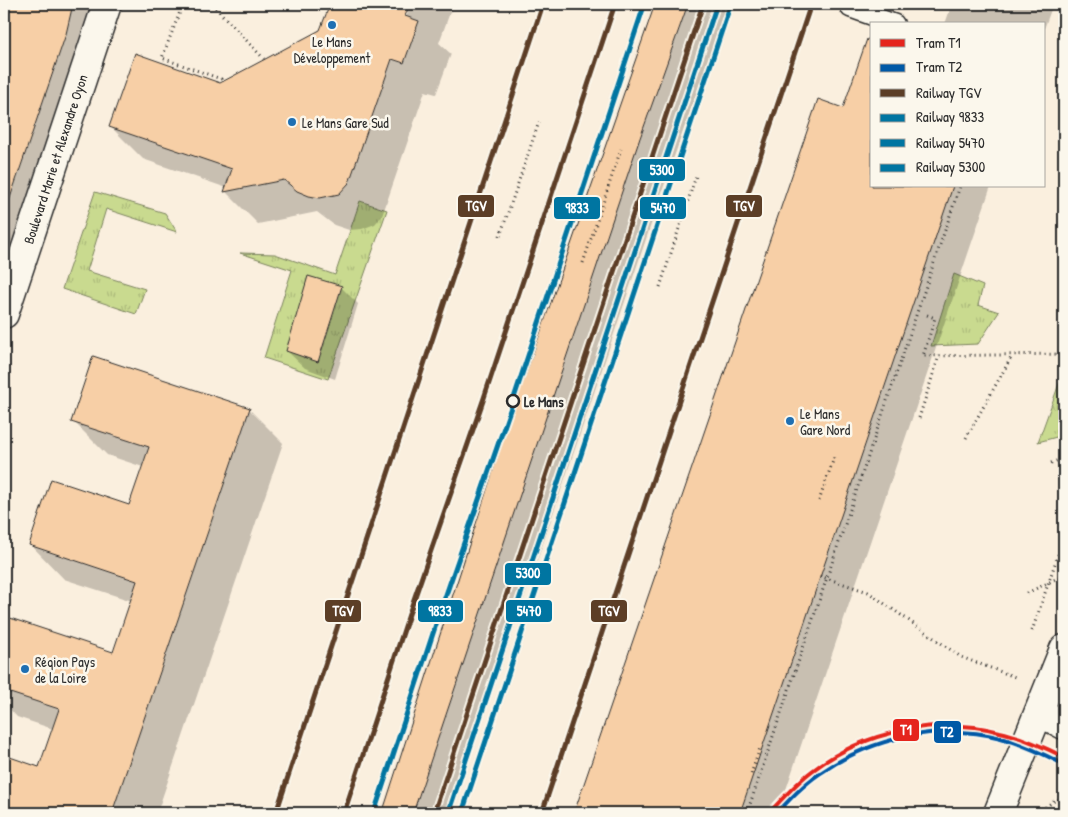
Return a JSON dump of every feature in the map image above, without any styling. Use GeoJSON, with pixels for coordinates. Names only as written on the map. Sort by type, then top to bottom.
{"type":"FeatureCollection","features":[{"type":"Feature","properties":{"kind":"street","name":"Boulevard Marie et Alexandre Oyon"},"geometry":{"type":"LineString","coordinates":[[4,314],[107,4]]}},
{"type":"Feature","properties":{"kind":"street"},"geometry":{"type":"LineString","coordinates":[[998,813],[1064,649]]}},
{"type":"Feature","properties":{"kind":"street"},"geometry":{"type":"LineString","coordinates":[[1039,712],[1064,725]]}},
{"type":"Feature","properties":{"kind":"lane"},"geometry":{"type":"LineString","coordinates":[[850,8],[889,22]]}},
{"type":"Feature","properties":{"kind":"path"},"geometry":{"type":"LineString","coordinates":[[183,4],[162,58],[221,79],[220,83]]}},
{"type":"Feature","properties":{"kind":"path"},"geometry":{"type":"LineString","coordinates":[[212,4],[264,59]]}},
{"type":"Feature","properties":{"kind":"path"},"geometry":{"type":"LineString","coordinates":[[500,236],[539,122]]}},
{"type":"Feature","properties":{"kind":"path"},"geometry":{"type":"LineString","coordinates":[[583,262],[621,149]]}},
{"type":"Feature","properties":{"kind":"path"},"geometry":{"type":"LineString","coordinates":[[660,287],[698,173]]}},
{"type":"Feature","properties":{"kind":"path"},"geometry":{"type":"LineString","coordinates":[[747,813],[959,188]]}},
{"type":"Feature","properties":{"kind":"path"},"geometry":{"type":"LineString","coordinates":[[927,315],[935,318],[922,356],[1064,354]]}},
{"type":"Feature","properties":{"kind":"path"},"geometry":{"type":"LineString","coordinates":[[966,438],[1013,355]]}},
{"type":"Feature","properties":{"kind":"path"},"geometry":{"type":"LineString","coordinates":[[918,418],[939,356]]}},
{"type":"Feature","properties":{"kind":"path"},"geometry":{"type":"LineString","coordinates":[[819,501],[835,455]]}},
{"type":"Feature","properties":{"kind":"path"},"geometry":{"type":"LineString","coordinates":[[1051,463],[1064,458]]}},
{"type":"Feature","properties":{"kind":"path"},"geometry":{"type":"LineString","coordinates":[[1034,626],[1059,552]]}},
{"type":"Feature","properties":{"kind":"path"},"geometry":{"type":"LineString","coordinates":[[1026,594],[1064,575]]}},
{"type":"Feature","properties":{"kind":"path"},"geometry":{"type":"LineString","coordinates":[[820,576],[868,592],[961,657],[1020,679]]}},
{"type":"Feature","properties":{"kind":"path"},"geometry":{"type":"LineString","coordinates":[[751,774],[760,748]]}},
{"type":"Feature","properties":{"kind":"path"},"geometry":{"type":"LineString","coordinates":[[1036,813],[1057,799],[1064,802]]}},
{"type":"Feature","properties":{"kind":"green space"},"geometry":{"type":"Polygon","coordinates":[[[95,192],[165,213],[177,232],[106,209],[87,271],[145,289],[136,314],[62,289],[95,192]]]}},
{"type":"Feature","properties":{"kind":"green space"},"geometry":{"type":"Polygon","coordinates":[[[360,201],[387,210],[328,379],[264,358],[292,270],[240,253],[275,254],[335,275],[360,201]]]}},
{"type":"Feature","properties":{"kind":"green space"},"geometry":{"type":"Polygon","coordinates":[[[954,274],[983,286],[978,305],[999,312],[978,344],[931,346],[954,274]]]}},
{"type":"Feature","properties":{"kind":"green space"},"geometry":{"type":"Polygon","coordinates":[[[1064,370],[1064,435],[1038,442],[1064,370]]]}},
{"type":"Feature","properties":{"kind":"building"},"geometry":{"type":"Polygon","coordinates":[[[4,4],[73,4],[66,34],[9,201],[4,200],[4,4]]]}},
{"type":"Feature","properties":{"kind":"building","name":"Le Mans Gare Sud"},"geometry":{"type":"Polygon","coordinates":[[[330,4],[410,4],[405,16],[419,21],[404,63],[392,59],[349,183],[339,194],[320,198],[309,196],[297,191],[284,180],[224,192],[232,169],[109,127],[135,53],[220,83],[320,30],[330,4]]]}},
{"type":"Feature","properties":{"kind":"building"},"geometry":{"type":"Polygon","coordinates":[[[655,4],[688,4],[640,138],[413,813],[389,813],[383,811],[506,431],[655,4]]]}},
{"type":"Feature","properties":{"kind":"building","name":"Le Mans Gare Nord"},"geometry":{"type":"Polygon","coordinates":[[[867,39],[870,40],[870,188],[952,188],[740,813],[574,813],[818,99],[843,108],[867,39]]]}},
{"type":"Feature","properties":{"kind":"building"},"geometry":{"type":"Polygon","coordinates":[[[308,276],[342,286],[318,362],[286,351],[308,276]]]}},
{"type":"Feature","properties":{"kind":"building"},"geometry":{"type":"Polygon","coordinates":[[[93,356],[250,408],[112,813],[4,813],[4,755],[39,767],[59,709],[4,691],[4,616],[113,652],[137,581],[29,545],[51,479],[129,505],[149,447],[71,422],[93,356]]]}},
{"type":"Feature","properties":{"kind":"tram line","name":"T1"},"geometry":{"type":"LineString","coordinates":[[769,813],[800,781],[832,757],[878,737],[902,730],[927,727],[976,727],[1017,737],[1064,757]]}},
{"type":"Feature","properties":{"kind":"tram line","name":"T2"},"geometry":{"type":"LineString","coordinates":[[777,813],[808,783],[839,761],[861,751],[906,736],[930,733],[978,733],[1017,743],[1061,763]]}},
{"type":"Feature","properties":{"kind":"rail line","name":"TGV"},"geometry":{"type":"LineString","coordinates":[[276,813],[543,4]]}},
{"type":"Feature","properties":{"kind":"rail line","name":"TGV"},"geometry":{"type":"LineString","coordinates":[[344,813],[411,608],[484,398],[615,4]]}},
{"type":"Feature","properties":{"kind":"rail line","name":"TGV"},"geometry":{"type":"LineString","coordinates":[[434,813],[703,4]]}},
{"type":"Feature","properties":{"kind":"rail line","name":"5300"},"geometry":{"type":"LineString","coordinates":[[449,811],[717,4]]}},
{"type":"Feature","properties":{"kind":"rail line","name":"TGV"},"geometry":{"type":"LineString","coordinates":[[542,813],[811,4]]}},
{"type":"Feature","properties":{"kind":"rail line","name":"9833"},"geometry":{"type":"LineString","coordinates":[[374,813],[644,6]]}},
{"type":"Feature","properties":{"kind":"rail line","name":"5470"},"geometry":{"type":"LineString","coordinates":[[462,813],[730,6]]}},
{"type":"Feature","properties":{"kind":"place","name":"Le Mans Développement"},"geometry":{"type":"Point","coordinates":[332,25]}},
{"type":"Feature","properties":{"kind":"place","name":"Le Mans Gare Sud"},"geometry":{"type":"Point","coordinates":[292,122]}},
{"type":"Feature","properties":{"kind":"place","name":"Le Mans"},"geometry":{"type":"Point","coordinates":[513,401]}},
{"type":"Feature","properties":{"kind":"place","name":"Le Mans Gare Nord"},"geometry":{"type":"Point","coordinates":[790,421]}},
{"type":"Feature","properties":{"kind":"place","name":"Région Pays de la Loire"},"geometry":{"type":"Point","coordinates":[25,669]}}]}
